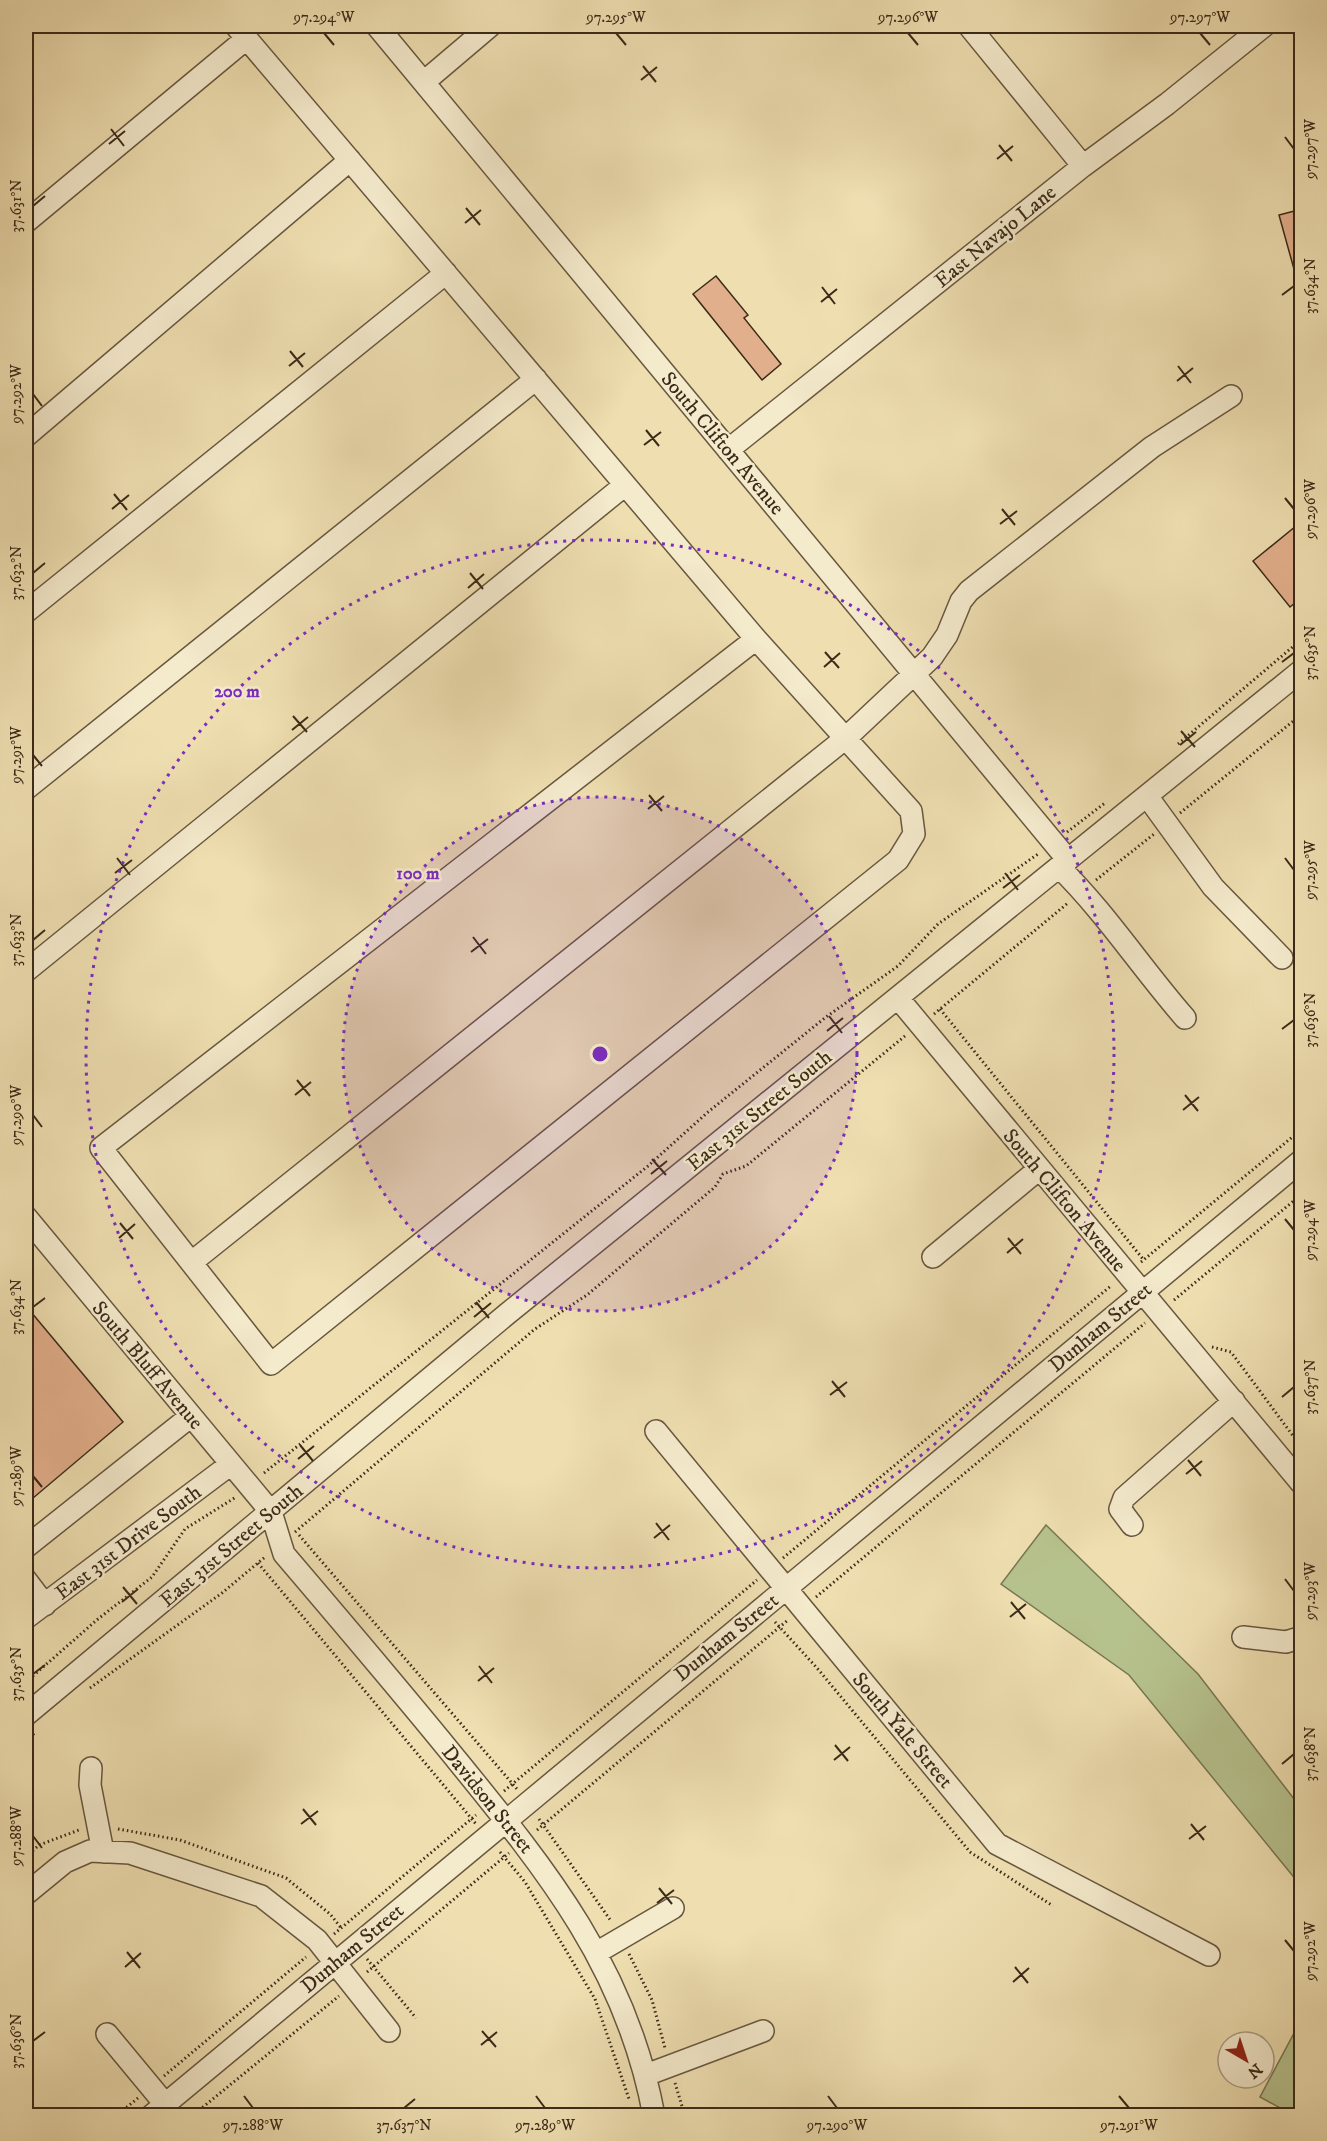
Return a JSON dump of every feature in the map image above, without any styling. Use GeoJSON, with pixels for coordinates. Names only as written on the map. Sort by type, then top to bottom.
{"type":"FeatureCollection","features":[{"type":"Feature","properties":{"kind":"street","name":"South Clifton Avenue"},"geometry":{"type":"LineString","coordinates":[[377,26],[1054,842],[1064,864],[1083,891],[1149,977],[1185,1018]]}},
{"type":"Feature","properties":{"kind":"street"},"geometry":{"type":"LineString","coordinates":[[424,82],[490,26]]}},
{"type":"Feature","properties":{"kind":"street"},"geometry":{"type":"LineString","coordinates":[[969,26],[1083,166]]}},
{"type":"Feature","properties":{"kind":"street","name":"East Navajo Lane"},"geometry":{"type":"LineString","coordinates":[[728,450],[1083,166],[1167,104],[1264,26]]}},
{"type":"Feature","properties":{"kind":"street"},"geometry":{"type":"LineString","coordinates":[[26,222],[241,32],[756,639],[847,737],[911,811],[914,834],[898,860],[271,1364],[101,1148],[756,639]]}},
{"type":"Feature","properties":{"kind":"street"},"geometry":{"type":"LineString","coordinates":[[26,436],[350,160]]}},
{"type":"Feature","properties":{"kind":"street"},"geometry":{"type":"LineString","coordinates":[[26,612],[446,273]]}},
{"type":"Feature","properties":{"kind":"street"},"geometry":{"type":"LineString","coordinates":[[26,789],[536,379]]}},
{"type":"Feature","properties":{"kind":"street"},"geometry":{"type":"LineString","coordinates":[[192,1262],[847,737],[939,649],[955,611],[969,591],[1152,447],[1231,396]]}},
{"type":"Feature","properties":{"kind":"street"},"geometry":{"type":"LineString","coordinates":[[26,971],[625,485]]}},
{"type":"Feature","properties":{"kind":"street","name":"East 31st Street South"},"geometry":{"type":"LineString","coordinates":[[34,1720],[271,1512],[507,1314],[1302,670]]}},
{"type":"Feature","properties":{"kind":"street"},"geometry":{"type":"LineString","coordinates":[[1147,796],[1213,887],[1282,958]]}},
{"type":"Feature","properties":{"kind":"street","name":"South Clifton Avenue"},"geometry":{"type":"LineString","coordinates":[[898,998],[1142,1293],[1167,1306],[1234,1401],[1302,1484]]}},
{"type":"Feature","properties":{"kind":"street","name":"Dunham Street"},"geometry":{"type":"LineString","coordinates":[[158,2109],[1302,1160]]}},
{"type":"Feature","properties":{"kind":"street"},"geometry":{"type":"LineString","coordinates":[[933,1257],[1039,1169]]}},
{"type":"Feature","properties":{"kind":"street","name":"South Bluff Avenue"},"geometry":{"type":"LineString","coordinates":[[26,1217],[271,1512]]}},
{"type":"Feature","properties":{"kind":"street"},"geometry":{"type":"LineString","coordinates":[[1132,1525],[1120,1509],[1124,1498],[1234,1401]]}},
{"type":"Feature","properties":{"kind":"street"},"geometry":{"type":"LineString","coordinates":[[26,1547],[191,1416]]}},
{"type":"Feature","properties":{"kind":"street","name":"South Yale Street"},"geometry":{"type":"LineString","coordinates":[[656,1431],[997,1844],[1209,1955]]}},
{"type":"Feature","properties":{"kind":"street","name":"East 31st Drive South"},"geometry":{"type":"LineString","coordinates":[[26,1618],[231,1464]]}},
{"type":"Feature","properties":{"kind":"street","name":"Davidson Street"},"geometry":{"type":"LineString","coordinates":[[271,1512],[284,1554],[506,1820],[572,1910],[616,1988],[646,2074],[654,2115]]}},
{"type":"Feature","properties":{"kind":"street"},"geometry":{"type":"LineString","coordinates":[[26,1580],[45,1605]]}},
{"type":"Feature","properties":{"kind":"street"},"geometry":{"type":"LineString","coordinates":[[1243,1637],[1286,1642],[1302,1637]]}},
{"type":"Feature","properties":{"kind":"street"},"geometry":{"type":"LineString","coordinates":[[91,1768],[90,1785],[103,1852]]}},
{"type":"Feature","properties":{"kind":"street"},"geometry":{"type":"LineString","coordinates":[[26,1894],[65,1862],[90,1851],[130,1853],[261,1896],[321,1945],[389,2031]]}},
{"type":"Feature","properties":{"kind":"street"},"geometry":{"type":"LineString","coordinates":[[596,1953],[673,1908]]}},
{"type":"Feature","properties":{"kind":"street"},"geometry":{"type":"LineString","coordinates":[[646,2074],[763,2031]]}},
{"type":"Feature","properties":{"kind":"street"},"geometry":{"type":"LineString","coordinates":[[107,2034],[151,2086],[158,2109]]}},
{"type":"Feature","properties":{"kind":"path"},"geometry":{"type":"LineString","coordinates":[[1177,745],[1302,639]]}},
{"type":"Feature","properties":{"kind":"path"},"geometry":{"type":"LineString","coordinates":[[88,1689],[222,1593],[535,1329],[587,1295],[707,1194],[723,1174],[746,1166],[1302,714]]}},
{"type":"Feature","properties":{"kind":"path"},"geometry":{"type":"LineString","coordinates":[[26,1682],[98,1619],[152,1577],[185,1529],[229,1502],[648,1166],[708,1112],[826,1017],[898,966],[938,924],[1054,842],[1107,801]]}},
{"type":"Feature","properties":{"kind":"path"},"geometry":{"type":"LineString","coordinates":[[940,1009],[1133,1244],[1159,1279],[1167,1306]]}},
{"type":"Feature","properties":{"kind":"path"},"geometry":{"type":"LineString","coordinates":[[116,2115],[1302,1129]]}},
{"type":"Feature","properties":{"kind":"path"},"geometry":{"type":"LineString","coordinates":[[192,2115],[1302,1194]]}},
{"type":"Feature","properties":{"kind":"path"},"geometry":{"type":"LineString","coordinates":[[1167,1306],[1181,1307]]}},
{"type":"Feature","properties":{"kind":"path"},"geometry":{"type":"LineString","coordinates":[[1206,1339],[1212,1347],[1231,1352],[1302,1448]]}},
{"type":"Feature","properties":{"kind":"path"},"geometry":{"type":"LineString","coordinates":[[745,1590],[817,1668],[970,1852],[1053,1906]]}},
{"type":"Feature","properties":{"kind":"path"},"geometry":{"type":"LineString","coordinates":[[26,1740],[34,1720]]}},
{"type":"Feature","properties":{"kind":"green space"},"geometry":{"type":"Polygon","coordinates":[[[1046,1525],[1198,1674],[1301,1808],[1301,1886],[1129,1675],[1001,1584],[1046,1525]]]}},
{"type":"Feature","properties":{"kind":"green space"},"geometry":{"type":"Polygon","coordinates":[[[1301,2020],[1301,2115],[1293,2115],[1260,2097],[1264,2090],[1276,2090],[1276,2067],[1301,2020]]]}},
{"type":"Feature","properties":{"kind":"building"},"geometry":{"type":"Polygon","coordinates":[[[1302,209],[1302,280],[1297,280],[1279,215],[1302,209]]]}},
{"type":"Feature","properties":{"kind":"building"},"geometry":{"type":"Polygon","coordinates":[[[716,276],[748,315],[744,318],[781,364],[762,380],[693,294],[716,276]]]}},
{"type":"Feature","properties":{"kind":"building"},"geometry":{"type":"Polygon","coordinates":[[[1296,526],[1302,533],[1302,597],[1290,607],[1253,561],[1296,526]]]}},
{"type":"Feature","properties":{"kind":"building"},"geometry":{"type":"Polygon","coordinates":[[[26,1306],[123,1422],[26,1504],[26,1306]]]}}]}
